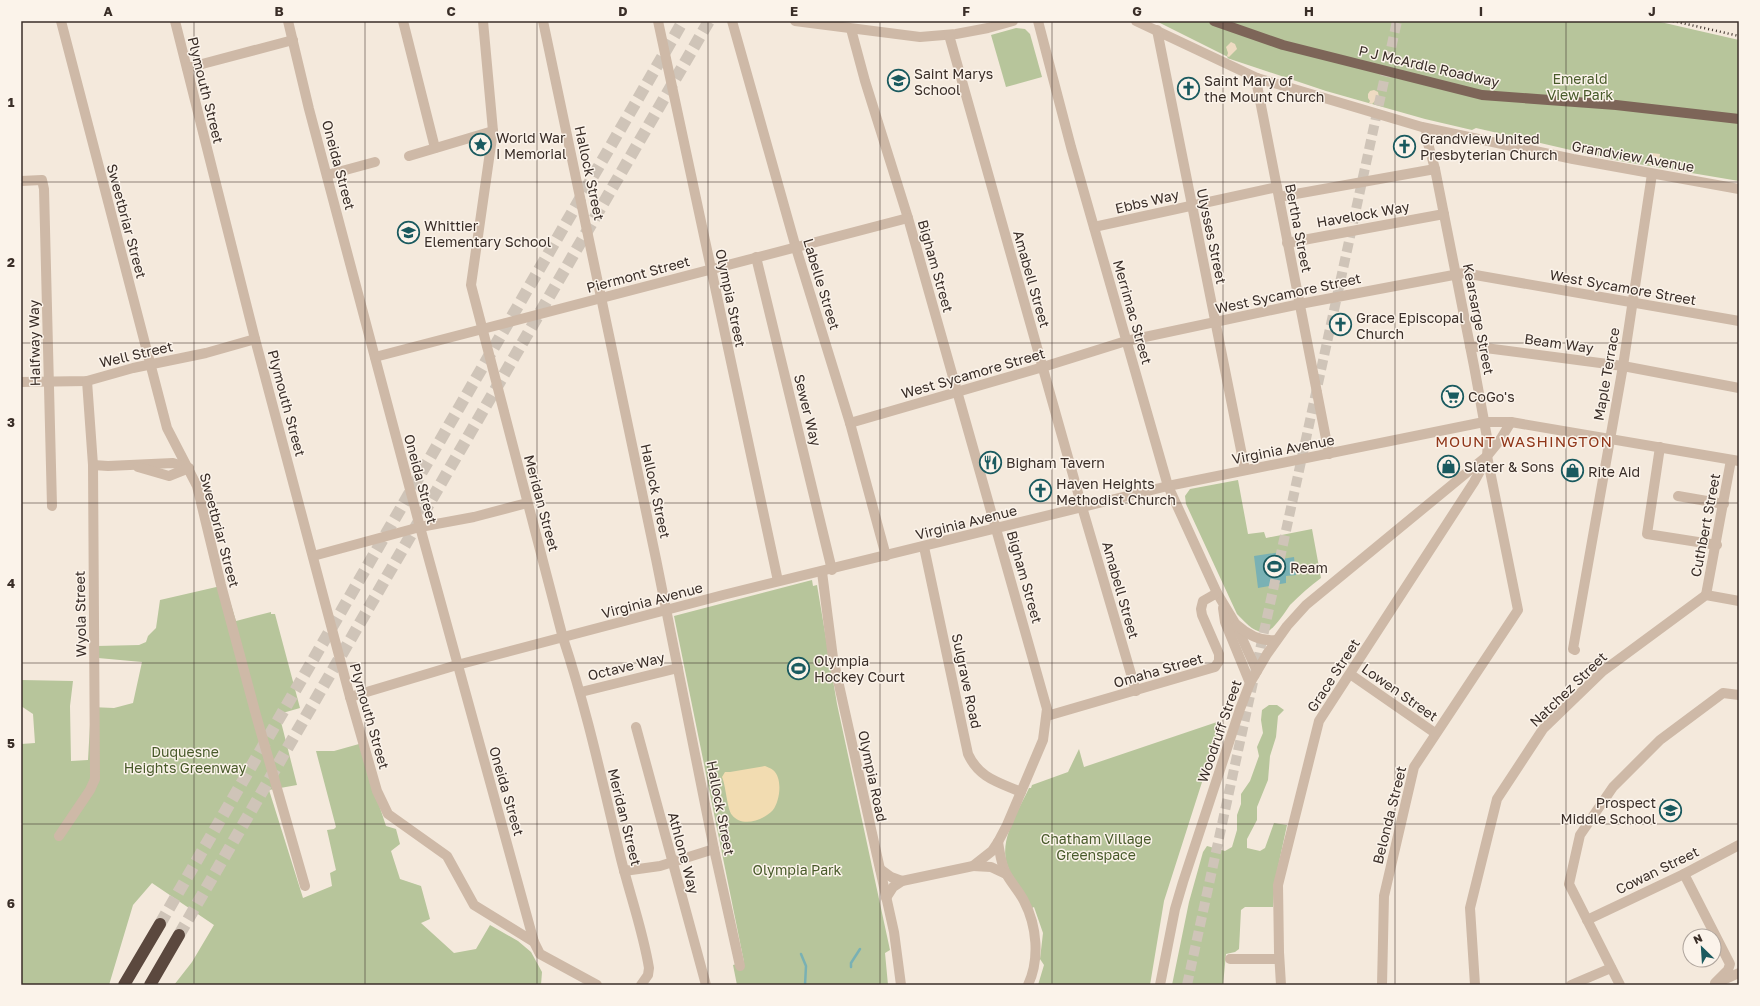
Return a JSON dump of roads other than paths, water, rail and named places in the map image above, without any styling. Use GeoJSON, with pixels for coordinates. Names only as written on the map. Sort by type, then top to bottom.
{"type":"FeatureCollection","features":[{"type":"Feature","properties":{"kind":"highway"},"geometry":{"type":"LineString","coordinates":[[124,985],[160,924]]}},
{"type":"Feature","properties":{"kind":"highway"},"geometry":{"type":"LineString","coordinates":[[150,985],[179,935]]}},
{"type":"Feature","properties":{"kind":"main road","name":"P J McArdle Roadway"},"geometry":{"type":"LineString","coordinates":[[1214,21],[1284,44],[1482,95],[1616,105],[1739,119]]}},
{"type":"Feature","properties":{"kind":"street","name":"Sweetbriar Street"},"geometry":{"type":"LineString","coordinates":[[61,21],[167,428],[197,486],[221,585],[256,715],[306,886]]}},
{"type":"Feature","properties":{"kind":"street","name":"Plymouth Street"},"geometry":{"type":"LineString","coordinates":[[175,21],[255,339],[350,697],[377,791],[388,814],[447,856],[474,905],[534,942]]}},
{"type":"Feature","properties":{"kind":"street","name":"Oneida Street"},"geometry":{"type":"LineString","coordinates":[[288,21],[309,109],[420,527],[534,942]]}},
{"type":"Feature","properties":{"kind":"street"},"geometry":{"type":"LineString","coordinates":[[403,21],[435,148]]}},
{"type":"Feature","properties":{"kind":"street","name":"Meridan Street"},"geometry":{"type":"LineString","coordinates":[[483,21],[493,131],[470,285],[563,638],[580,692],[632,904],[640,927],[649,968],[648,975],[641,985]]}},
{"type":"Feature","properties":{"kind":"street","name":"Hallock Street"},"geometry":{"type":"LineString","coordinates":[[543,21],[667,610],[714,849],[740,966]]}},
{"type":"Feature","properties":{"kind":"street","name":"Olympia Street"},"geometry":{"type":"LineString","coordinates":[[658,21],[778,581]]}},
{"type":"Feature","properties":{"kind":"street","name":"Labelle Street"},"geometry":{"type":"LineString","coordinates":[[732,21],[796,248],[850,423],[886,556]]}},
{"type":"Feature","properties":{"kind":"street"},"geometry":{"type":"LineString","coordinates":[[795,21],[920,37],[949,35],[988,28],[1014,21]]}},
{"type":"Feature","properties":{"kind":"street","name":"Merrimac Street"},"geometry":{"type":"LineString","coordinates":[[1038,21],[1071,147],[1168,486],[1222,604],[1235,623],[1256,671]]}},
{"type":"Feature","properties":{"kind":"street","name":"Grandview Avenue"},"geometry":{"type":"LineString","coordinates":[[1136,21],[1258,78],[1427,128],[1543,153],[1739,189]]}},
{"type":"Feature","properties":{"kind":"street","name":"Bigham Street"},"geometry":{"type":"LineString","coordinates":[[851,29],[865,81],[908,218],[958,392],[981,480],[1044,695],[1047,716],[1043,740],[1021,792],[998,842],[988,854],[973,866],[902,881]]}},
{"type":"Feature","properties":{"kind":"street","name":"Ulysses Street"},"geometry":{"type":"LineString","coordinates":[[1158,30],[1244,470]]}},
{"type":"Feature","properties":{"kind":"street","name":"Amabell Street"},"geometry":{"type":"LineString","coordinates":[[949,35],[1042,368],[1136,691]]}},
{"type":"Feature","properties":{"kind":"street"},"geometry":{"type":"LineString","coordinates":[[187,68],[293,40]]}},
{"type":"Feature","properties":{"kind":"street","name":"Bertha Street"},"geometry":{"type":"LineString","coordinates":[[1258,78],[1257,85],[1329,454]]}},
{"type":"Feature","properties":{"kind":"street","name":"Kearsarge Street"},"geometry":{"type":"LineString","coordinates":[[1427,128],[1426,136],[1435,169],[1470,346],[1488,443],[1487,456],[1518,610]]}},
{"type":"Feature","properties":{"kind":"street"},"geometry":{"type":"LineString","coordinates":[[409,156],[493,131]]}},
{"type":"Feature","properties":{"kind":"street"},"geometry":{"type":"LineString","coordinates":[[327,175],[375,162]]}},
{"type":"Feature","properties":{"kind":"street","name":"Ebbs Way"},"geometry":{"type":"LineString","coordinates":[[1094,227],[1192,205],[1435,169]]}},
{"type":"Feature","properties":{"kind":"street","name":"Maple Terrace"},"geometry":{"type":"LineString","coordinates":[[1574,649],[1633,303],[1652,174]]}},
{"type":"Feature","properties":{"kind":"street","name":"Halfway Way"},"geometry":{"type":"LineString","coordinates":[[21,181],[42,180],[45,200],[50,357],[48,382],[52,506]]}},
{"type":"Feature","properties":{"kind":"street","name":"Havelock Way"},"geometry":{"type":"LineString","coordinates":[[1287,243],[1444,214]]}},
{"type":"Feature","properties":{"kind":"street","name":"Piermont Street"},"geometry":{"type":"LineString","coordinates":[[375,357],[908,218]]}},
{"type":"Feature","properties":{"kind":"street","name":"Sewer Way"},"geometry":{"type":"LineString","coordinates":[[756,257],[827,571]]}},
{"type":"Feature","properties":{"kind":"street","name":"West Sycamore Street"},"geometry":{"type":"LineString","coordinates":[[850,423],[1042,368],[1126,341],[1300,304],[1455,274],[1464,273],[1739,321]]}},
{"type":"Feature","properties":{"kind":"street","name":"Well Street"},"geometry":{"type":"LineString","coordinates":[[21,382],[88,380],[150,364],[206,353],[255,339]]}},
{"type":"Feature","properties":{"kind":"street","name":"Beam Way"},"geometry":{"type":"LineString","coordinates":[[1470,346],[1622,366],[1739,388]]}},
{"type":"Feature","properties":{"kind":"street","name":"Wyola Street"},"geometry":{"type":"LineString","coordinates":[[59,836],[90,790],[95,779],[93,465],[88,380]]}},
{"type":"Feature","properties":{"kind":"street","name":"Virginia Avenue"},"geometry":{"type":"LineString","coordinates":[[350,697],[458,666],[778,581],[827,571],[1168,486],[1484,422],[1511,422],[1735,460]]}},
{"type":"Feature","properties":{"kind":"street","name":"Woodruff Street"},"geometry":{"type":"LineString","coordinates":[[1160,985],[1175,909],[1238,715],[1256,671],[1276,640],[1296,615],[1315,596],[1487,456],[1500,440],[1511,422]]}},
{"type":"Feature","properties":{"kind":"street"},"geometry":{"type":"LineString","coordinates":[[1660,447],[1647,534],[1716,545]]}},
{"type":"Feature","properties":{"kind":"street","name":"Grace Street"},"geometry":{"type":"LineString","coordinates":[[1281,985],[1279,959],[1278,885],[1319,721],[1474,482],[1487,456]]}},
{"type":"Feature","properties":{"kind":"street","name":"Cuthbert Street"},"geometry":{"type":"LineString","coordinates":[[1706,595],[1724,504],[1735,460]]}},
{"type":"Feature","properties":{"kind":"street"},"geometry":{"type":"LineString","coordinates":[[93,465],[173,463],[189,468]]}},
{"type":"Feature","properties":{"kind":"street"},"geometry":{"type":"LineString","coordinates":[[1678,496],[1724,504]]}},
{"type":"Feature","properties":{"kind":"street"},"geometry":{"type":"LineString","coordinates":[[313,556],[420,527],[474,517],[527,503]]}},
{"type":"Feature","properties":{"kind":"street","name":"Sulgrave Road"},"geometry":{"type":"LineString","coordinates":[[924,547],[968,754],[975,767],[984,776],[1021,792]]}},
{"type":"Feature","properties":{"kind":"street","name":"Olympia Road"},"geometry":{"type":"LineString","coordinates":[[827,571],[833,658],[896,944],[901,985]]}},
{"type":"Feature","properties":{"kind":"street","name":"Omaha Street"},"geometry":{"type":"LineString","coordinates":[[1047,716],[1211,669],[1218,665],[1219,654],[1201,609],[1203,601],[1217,593]]}},
{"type":"Feature","properties":{"kind":"street"},"geometry":{"type":"LineString","coordinates":[[1706,595],[1739,601]]}},
{"type":"Feature","properties":{"kind":"street","name":"Natchez Street"},"geometry":{"type":"LineString","coordinates":[[1475,985],[1470,908],[1497,800],[1543,729],[1603,671],[1706,595]]}},
{"type":"Feature","properties":{"kind":"street","name":"Merrimac Street"},"geometry":{"type":"LineString","coordinates":[[1222,604],[1225,622],[1250,683]]}},
{"type":"Feature","properties":{"kind":"street","name":"Belonda Street"},"geometry":{"type":"LineString","coordinates":[[1382,985],[1384,896],[1414,767],[1518,610]]}},
{"type":"Feature","properties":{"kind":"street"},"geometry":{"type":"LineString","coordinates":[[1235,623],[1249,635],[1268,641],[1276,640]]}},
{"type":"Feature","properties":{"kind":"street","name":"Octave Way"},"geometry":{"type":"LineString","coordinates":[[580,692],[678,668]]}},
{"type":"Feature","properties":{"kind":"street","name":"Lowen Street"},"geometry":{"type":"LineString","coordinates":[[1350,674],[1435,734]]}},
{"type":"Feature","properties":{"kind":"street"},"geometry":{"type":"LineString","coordinates":[[1620,985],[1568,884],[1580,835],[1612,787],[1660,740],[1723,694],[1739,695]]}},
{"type":"Feature","properties":{"kind":"street","name":"Athlone Way"},"geometry":{"type":"LineString","coordinates":[[636,727],[706,985]]}},
{"type":"Feature","properties":{"kind":"street"},"geometry":{"type":"LineString","coordinates":[[998,842],[1001,859],[1006,874],[1018,889],[1025,902],[1034,930],[1035,957],[1032,974],[1028,985]]}},
{"type":"Feature","properties":{"kind":"street","name":"Cowan Street"},"geometry":{"type":"LineString","coordinates":[[1587,920],[1684,874],[1739,845]]}},
{"type":"Feature","properties":{"kind":"street"},"geometry":{"type":"LineString","coordinates":[[624,871],[650,868],[714,849]]}},
{"type":"Feature","properties":{"kind":"street"},"geometry":{"type":"LineString","coordinates":[[973,866],[991,867],[1006,874]]}},
{"type":"Feature","properties":{"kind":"street"},"geometry":{"type":"LineString","coordinates":[[880,869],[891,877],[902,881]]}},
{"type":"Feature","properties":{"kind":"street"},"geometry":{"type":"LineString","coordinates":[[1684,874],[1730,964],[1728,970],[1714,984]]}},
{"type":"Feature","properties":{"kind":"street"},"geometry":{"type":"LineString","coordinates":[[886,898],[893,887],[902,881]]}},
{"type":"Feature","properties":{"kind":"street"},"geometry":{"type":"LineString","coordinates":[[534,942],[540,954],[597,985]]}},
{"type":"Feature","properties":{"kind":"street"},"geometry":{"type":"LineString","coordinates":[[1230,959],[1279,959]]}},
{"type":"Feature","properties":{"kind":"street"},"geometry":{"type":"LineString","coordinates":[[1571,985],[1611,968]]}},
{"type":"Feature","properties":{"kind":"street"},"geometry":{"type":"LineString","coordinates":[[1714,984],[1739,973]]}},
{"type":"Feature","properties":{"kind":"water","name":"Ream"},"geometry":{"type":"Polygon","coordinates":[[[1281,552],[1282,559],[1294,557],[1296,575],[1286,576],[1286,583],[1258,588],[1254,556],[1281,552]]]}},
{"type":"Feature","properties":{"kind":"waterway"},"geometry":{"type":"LineString","coordinates":[[851,967],[851,963],[860,949]]}},
{"type":"Feature","properties":{"kind":"waterway"},"geometry":{"type":"LineString","coordinates":[[801,954],[806,966],[805,985]]}},
{"type":"Feature","properties":{"kind":"tunnel"},"geometry":{"type":"LineString","coordinates":[[160,924],[683,21]]}},
{"type":"Feature","properties":{"kind":"tunnel"},"geometry":{"type":"LineString","coordinates":[[179,935],[709,21]]}},
{"type":"Feature","properties":{"kind":"tunnel"},"geometry":{"type":"LineString","coordinates":[[1187,985],[1397,21]]}},
{"type":"Feature","properties":{"kind":"railway"},"geometry":{"type":"LineString","coordinates":[[1673,21],[1739,36]]}},
{"type":"Feature","properties":{"kind":"place","name":"Saint Marys School"},"geometry":{"type":"Point","coordinates":[898,81]}},
{"type":"Feature","properties":{"kind":"place","name":"Saint Mary of the Mount Church"},"geometry":{"type":"Point","coordinates":[1189,88]}},
{"type":"Feature","properties":{"kind":"place","name":"World War I Memorial"},"geometry":{"type":"Point","coordinates":[480,145]}},
{"type":"Feature","properties":{"kind":"place","name":"Grandview United Presbyterian Church"},"geometry":{"type":"Point","coordinates":[1405,146]}},
{"type":"Feature","properties":{"kind":"place","name":"Whittier Elementary School"},"geometry":{"type":"Point","coordinates":[409,233]}},
{"type":"Feature","properties":{"kind":"place","name":"Grace Episcopal Church"},"geometry":{"type":"Point","coordinates":[1341,325]}},
{"type":"Feature","properties":{"kind":"place","name":"CoGo's"},"geometry":{"type":"Point","coordinates":[1452,396]}},
{"type":"Feature","properties":{"kind":"place","name":"Bigham Tavern"},"geometry":{"type":"Point","coordinates":[991,462]}},
{"type":"Feature","properties":{"kind":"place","name":"Slater & Sons"},"geometry":{"type":"Point","coordinates":[1449,466]}},
{"type":"Feature","properties":{"kind":"place","name":"Rite Aid"},"geometry":{"type":"Point","coordinates":[1573,471]}},
{"type":"Feature","properties":{"kind":"place","name":"Haven Heights Methodist Church"},"geometry":{"type":"Point","coordinates":[1040,491]}},
{"type":"Feature","properties":{"kind":"place","name":"Ream"},"geometry":{"type":"Point","coordinates":[1275,567]}},
{"type":"Feature","properties":{"kind":"place","name":"Olympia Hockey Court"},"geometry":{"type":"Point","coordinates":[798,668]}},
{"type":"Feature","properties":{"kind":"place","name":"Prospect Middle School"},"geometry":{"type":"Point","coordinates":[1671,810]}},
{"type":"Feature","properties":{"kind":"district","name":"MOUNT WASHINGTON"},"geometry":{"type":"Point","coordinates":[1524,441]}},
{"type":"Feature","properties":{"kind":"park label","name":"Emerald View Park"},"geometry":{"type":"Point","coordinates":[1580,86]}},
{"type":"Feature","properties":{"kind":"park label","name":"Duquesne Heights Greenway"},"geometry":{"type":"Point","coordinates":[185,760]}},
{"type":"Feature","properties":{"kind":"park label","name":"Chatham Village Greenspace"},"geometry":{"type":"Point","coordinates":[1096,846]}},
{"type":"Feature","properties":{"kind":"park label","name":"Olympia Park"},"geometry":{"type":"Point","coordinates":[797,869]}}]}
